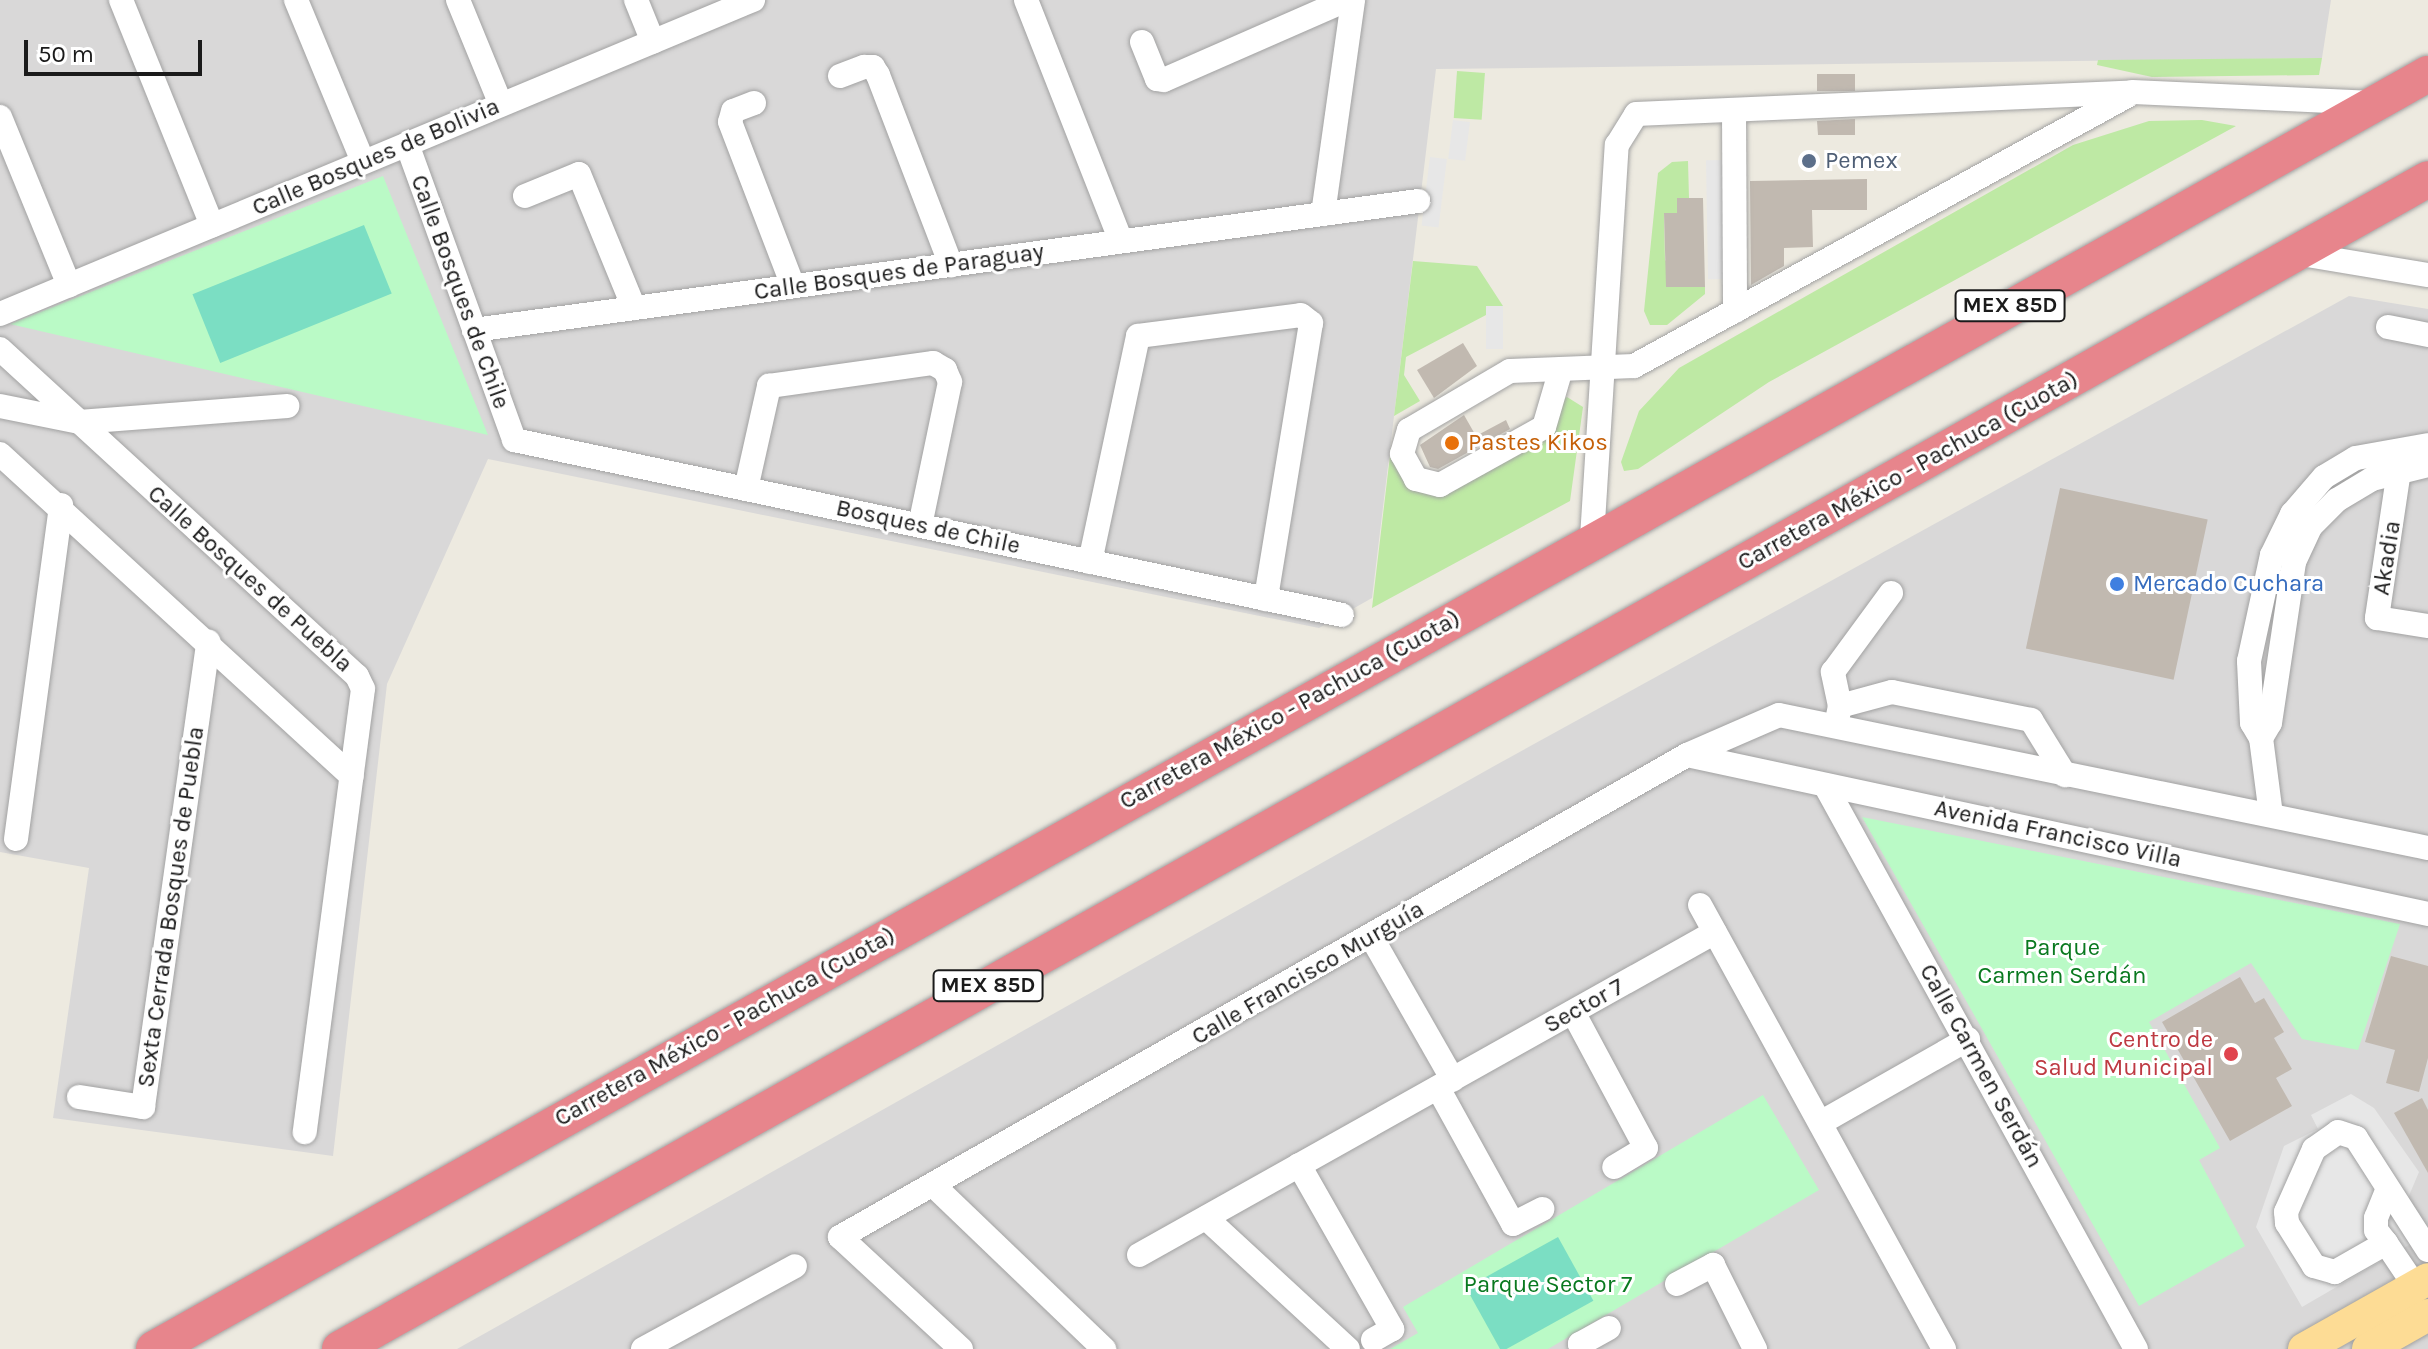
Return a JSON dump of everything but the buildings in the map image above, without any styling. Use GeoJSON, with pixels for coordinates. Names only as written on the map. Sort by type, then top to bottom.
{"type":"FeatureCollection","features":[{"type":"Feature","properties":{"kind":"highway","name":"Carretera México - Pachuca (Cuota)"},"geometry":{"type":"LineString","coordinates":[[154,1349],[1592,538],[2428,74]]}},
{"type":"Feature","properties":{"kind":"highway","name":"Carretera México - Pachuca (Cuota)"},"geometry":{"type":"LineString","coordinates":[[340,1349],[2428,179]]}},
{"type":"Feature","properties":{"kind":"main road"},"geometry":{"type":"LineString","coordinates":[[2304,1349],[2424,1293]]}},
{"type":"Feature","properties":{"kind":"main road"},"geometry":{"type":"LineString","coordinates":[[2368,1349],[2424,1293]]}},
{"type":"Feature","properties":{"kind":"street"},"geometry":{"type":"LineString","coordinates":[[121,0],[212,225]]}},
{"type":"Feature","properties":{"kind":"street"},"geometry":{"type":"LineString","coordinates":[[296,0],[363,162]]}},
{"type":"Feature","properties":{"kind":"street"},"geometry":{"type":"LineString","coordinates":[[458,0],[501,105]]}},
{"type":"Feature","properties":{"kind":"street"},"geometry":{"type":"LineString","coordinates":[[636,0],[653,42]]}},
{"type":"Feature","properties":{"kind":"street","name":"Calle Bosques de Bolivia"},"geometry":{"type":"LineString","coordinates":[[0,314],[753,0]]}},
{"type":"Feature","properties":{"kind":"street"},"geometry":{"type":"LineString","coordinates":[[1026,0],[1121,241]]}},
{"type":"Feature","properties":{"kind":"street"},"geometry":{"type":"LineString","coordinates":[[1142,42],[1157,79],[1164,80],[1346,0]]}},
{"type":"Feature","properties":{"kind":"street"},"geometry":{"type":"LineString","coordinates":[[1323,214],[1353,0]]}},
{"type":"Feature","properties":{"kind":"street"},"geometry":{"type":"LineString","coordinates":[[840,76],[864,67],[873,67],[878,75],[951,265]]}},
{"type":"Feature","properties":{"kind":"street"},"geometry":{"type":"LineString","coordinates":[[1592,538],[1617,145],[1636,114],[2132,92],[2376,103]]}},
{"type":"Feature","properties":{"kind":"street"},"geometry":{"type":"LineString","coordinates":[[1561,369],[1544,427],[1440,485],[1416,479],[1402,454],[1409,430],[1510,371],[1634,366],[2132,92]]}},
{"type":"Feature","properties":{"kind":"street"},"geometry":{"type":"LineString","coordinates":[[754,103],[733,111],[730,122],[793,286]]}},
{"type":"Feature","properties":{"kind":"street"},"geometry":{"type":"LineString","coordinates":[[1734,110],[1735,311]]}},
{"type":"Feature","properties":{"kind":"street"},"geometry":{"type":"LineString","coordinates":[[0,117],[69,285]]}},
{"type":"Feature","properties":{"kind":"street","name":"Calle Bosques de Chile"},"geometry":{"type":"LineString","coordinates":[[407,144],[514,440]]}},
{"type":"Feature","properties":{"kind":"street"},"geometry":{"type":"LineString","coordinates":[[525,196],[579,174],[634,308]]}},
{"type":"Feature","properties":{"kind":"street","name":"Calle Bosques de Paraguay"},"geometry":{"type":"LineString","coordinates":[[474,330],[1418,201]]}},
{"type":"Feature","properties":{"kind":"street"},"geometry":{"type":"LineString","coordinates":[[2295,253],[2428,275]]}},
{"type":"Feature","properties":{"kind":"street"},"geometry":{"type":"LineString","coordinates":[[1090,562],[1138,336],[1301,315],[1311,323],[1266,599]]}},
{"type":"Feature","properties":{"kind":"street"},"geometry":{"type":"LineString","coordinates":[[2388,327],[2428,335]]}},
{"type":"Feature","properties":{"kind":"street","name":"Calle Bosques de Puebla"},"geometry":{"type":"LineString","coordinates":[[0,349],[357,676],[363,689],[305,1132]]}},
{"type":"Feature","properties":{"kind":"street"},"geometry":{"type":"LineString","coordinates":[[746,489],[769,386],[933,363],[945,370],[950,382],[920,525]]}},
{"type":"Feature","properties":{"kind":"street"},"geometry":{"type":"LineString","coordinates":[[0,406],[79,422],[287,406]]}},
{"type":"Feature","properties":{"kind":"street","name":"Bosques de Chile"},"geometry":{"type":"LineString","coordinates":[[514,440],[1342,615]]}},
{"type":"Feature","properties":{"kind":"street"},"geometry":{"type":"LineString","coordinates":[[2401,457],[2428,445]]}},
{"type":"Feature","properties":{"kind":"street"},"geometry":{"type":"LineString","coordinates":[[0,454],[61,505],[352,776]]}},
{"type":"Feature","properties":{"kind":"street"},"geometry":{"type":"LineString","coordinates":[[2271,815],[2261,738],[2252,723],[2249,661],[2283,559],[2292,514],[2324,477],[2356,458],[2401,457],[2428,465]]}},
{"type":"Feature","properties":{"kind":"street","name":"Akadia"},"geometry":{"type":"LineString","coordinates":[[2401,457],[2377,618],[2428,626]]}},
{"type":"Feature","properties":{"kind":"street"},"geometry":{"type":"LineString","coordinates":[[16,839],[61,505]]}},
{"type":"Feature","properties":{"kind":"street"},"geometry":{"type":"LineString","coordinates":[[1838,716],[1833,672],[1891,593]]}},
{"type":"Feature","properties":{"kind":"street","name":"Sexta Cerrada Bosques de Puebla"},"geometry":{"type":"LineString","coordinates":[[79,1097],[143,1107],[208,642]]}},
{"type":"Feature","properties":{"kind":"street"},"geometry":{"type":"LineString","coordinates":[[1838,716],[1892,692],[2031,720],[2065,775]]}},
{"type":"Feature","properties":{"kind":"street","name":"Calle Francisco Murguía"},"geometry":{"type":"LineString","coordinates":[[961,1349],[840,1237],[1372,938],[1687,755],[1779,715],[1838,716]]}},
{"type":"Feature","properties":{"kind":"street"},"geometry":{"type":"LineString","coordinates":[[1838,716],[2065,775],[2428,848]]}},
{"type":"Feature","properties":{"kind":"street","name":"Avenida Francisco Villa"},"geometry":{"type":"LineString","coordinates":[[1687,755],[2428,914]]}},
{"type":"Feature","properties":{"kind":"street","name":"Calle Carmen Serdán"},"geometry":{"type":"LineString","coordinates":[[1825,785],[1968,1039],[2136,1349]]}},
{"type":"Feature","properties":{"kind":"street"},"geometry":{"type":"LineString","coordinates":[[1700,905],[1822,1122],[1944,1349]]}},
{"type":"Feature","properties":{"kind":"street","name":"Sector 7"},"geometry":{"type":"LineString","coordinates":[[1139,1255],[1715,932]]}},
{"type":"Feature","properties":{"kind":"street"},"geometry":{"type":"LineString","coordinates":[[1372,938],[1513,1224],[1542,1209]]}},
{"type":"Feature","properties":{"kind":"street"},"geometry":{"type":"LineString","coordinates":[[1573,1012],[1646,1148],[1614,1167]]}},
{"type":"Feature","properties":{"kind":"street"},"geometry":{"type":"LineString","coordinates":[[1822,1122],[1968,1039]]}},
{"type":"Feature","properties":{"kind":"street"},"geometry":{"type":"LineString","coordinates":[[2386,1243],[2325,1272],[2314,1266],[2287,1223],[2286,1212],[2309,1157],[2338,1132],[2356,1138],[2428,1250]]}},
{"type":"Feature","properties":{"kind":"street"},"geometry":{"type":"LineString","coordinates":[[1299,1165],[1392,1329],[1373,1340]]}},
{"type":"Feature","properties":{"kind":"street"},"geometry":{"type":"LineString","coordinates":[[934,1186],[1104,1349]]}},
{"type":"Feature","properties":{"kind":"street"},"geometry":{"type":"LineString","coordinates":[[2388,1189],[2376,1218],[2376,1230],[2424,1293]]}},
{"type":"Feature","properties":{"kind":"street"},"geometry":{"type":"LineString","coordinates":[[1206,1218],[1348,1349]]}},
{"type":"Feature","properties":{"kind":"street"},"geometry":{"type":"LineString","coordinates":[[1677,1284],[1713,1265],[1755,1349]]}},
{"type":"Feature","properties":{"kind":"street"},"geometry":{"type":"LineString","coordinates":[[643,1349],[795,1266]]}},
{"type":"Feature","properties":{"kind":"street"},"geometry":{"type":"LineString","coordinates":[[1583,1349],[1580,1344],[1609,1328]]}},
{"type":"Feature","properties":{"kind":"shaded area"},"geometry":{"type":"Polygon","coordinates":[[[0,0],[2331,0],[2322,58],[1436,69],[1372,598],[1319,628],[488,459],[387,684],[333,1156],[53,1118],[89,868],[0,852],[0,0]]]}},
{"type":"Feature","properties":{"kind":"shaded area"},"geometry":{"type":"Polygon","coordinates":[[[1453,120],[1470,122],[1465,161],[1448,159],[1453,120]]]}},
{"type":"Feature","properties":{"kind":"shaded area"},"geometry":{"type":"Polygon","coordinates":[[[1430,157],[1447,159],[1438,228],[1422,225],[1430,157]]]}},
{"type":"Feature","properties":{"kind":"shaded area"},"geometry":{"type":"Polygon","coordinates":[[[1706,160],[1725,160],[1727,279],[1708,279],[1706,160]]]}},
{"type":"Feature","properties":{"kind":"shaded area"},"geometry":{"type":"Polygon","coordinates":[[[2349,296],[2428,309],[2428,1349],[457,1349],[1496,765],[2349,296]]]}},
{"type":"Feature","properties":{"kind":"shaded area"},"geometry":{"type":"Polygon","coordinates":[[[1486,306],[1503,306],[1503,349],[1486,349],[1486,306]]]}},
{"type":"Feature","properties":{"kind":"shaded area"},"geometry":{"type":"Polygon","coordinates":[[[2351,1094],[2374,1108],[2419,1172],[2408,1198],[2428,1234],[2302,1307],[2256,1227],[2284,1146],[2318,1129],[2311,1115],[2351,1094]]]}},
{"type":"Feature","properties":{"kind":"green space"},"geometry":{"type":"Polygon","coordinates":[[[2322,58],[2319,75],[2152,77],[2097,65],[2098,60],[2322,58]]]}},
{"type":"Feature","properties":{"kind":"green space"},"geometry":{"type":"Polygon","coordinates":[[[1457,71],[1485,73],[1482,120],[1454,118],[1457,71]]]}},
{"type":"Feature","properties":{"kind":"green space"},"geometry":{"type":"Polygon","coordinates":[[[2202,120],[2236,126],[1769,382],[1638,469],[1624,471],[1621,462],[1639,411],[1679,368],[2073,145],[2149,121],[2202,120]]]}},
{"type":"Feature","properties":{"kind":"green space"},"geometry":{"type":"Polygon","coordinates":[[[1688,161],[1689,198],[1677,198],[1677,213],[1664,214],[1665,260],[1691,287],[1705,287],[1705,294],[1667,325],[1650,325],[1644,311],[1658,173],[1672,162],[1688,161]]]}},
{"type":"Feature","properties":{"kind":"green space"},"geometry":{"type":"Polygon","coordinates":[[[383,176],[488,435],[10,324],[383,176]]]}},
{"type":"Feature","properties":{"kind":"green space"},"geometry":{"type":"Polygon","coordinates":[[[364,225],[392,294],[220,363],[192,294],[364,225]]]}},
{"type":"Feature","properties":{"kind":"green space"},"geometry":{"type":"Polygon","coordinates":[[[1413,261],[1477,266],[1503,306],[1486,307],[1486,315],[1406,357],[1404,375],[1420,401],[1394,416],[1413,261]]]}},
{"type":"Feature","properties":{"kind":"green space"},"geometry":{"type":"Polygon","coordinates":[[[1567,397],[1583,407],[1570,501],[1372,608],[1391,447],[1413,484],[1428,493],[1567,397]]]}},
{"type":"Feature","properties":{"kind":"green space","name":"Parque Carmen Serdán"},"geometry":{"type":"Polygon","coordinates":[[[1862,817],[2400,924],[2358,1050],[2302,1039],[2251,963],[2149,1022],[2220,1148],[2199,1160],[2245,1246],[2139,1306],[1862,817]]]}},
{"type":"Feature","properties":{"kind":"green space","name":"Parque Sector 7"},"geometry":{"type":"Polygon","coordinates":[[[1763,1095],[1819,1190],[1548,1349],[1390,1349],[1418,1333],[1403,1307],[1763,1095]]]}},
{"type":"Feature","properties":{"kind":"green space"},"geometry":{"type":"Polygon","coordinates":[[[1558,1237],[1593,1301],[1507,1349],[1500,1349],[1466,1288],[1558,1237]]]}},
{"type":"Feature","properties":{"kind":"place","name":"Pemex"},"geometry":{"type":"Point","coordinates":[1809,161]}},
{"type":"Feature","properties":{"kind":"place","name":"Pastes Kikos"},"geometry":{"type":"Point","coordinates":[1452,443]}},
{"type":"Feature","properties":{"kind":"place","name":"Mercado Cuchara"},"geometry":{"type":"Point","coordinates":[2117,584]}},
{"type":"Feature","properties":{"kind":"place","name":"Centro de Salud Municipal"},"geometry":{"type":"Point","coordinates":[2231,1054]}}]}
